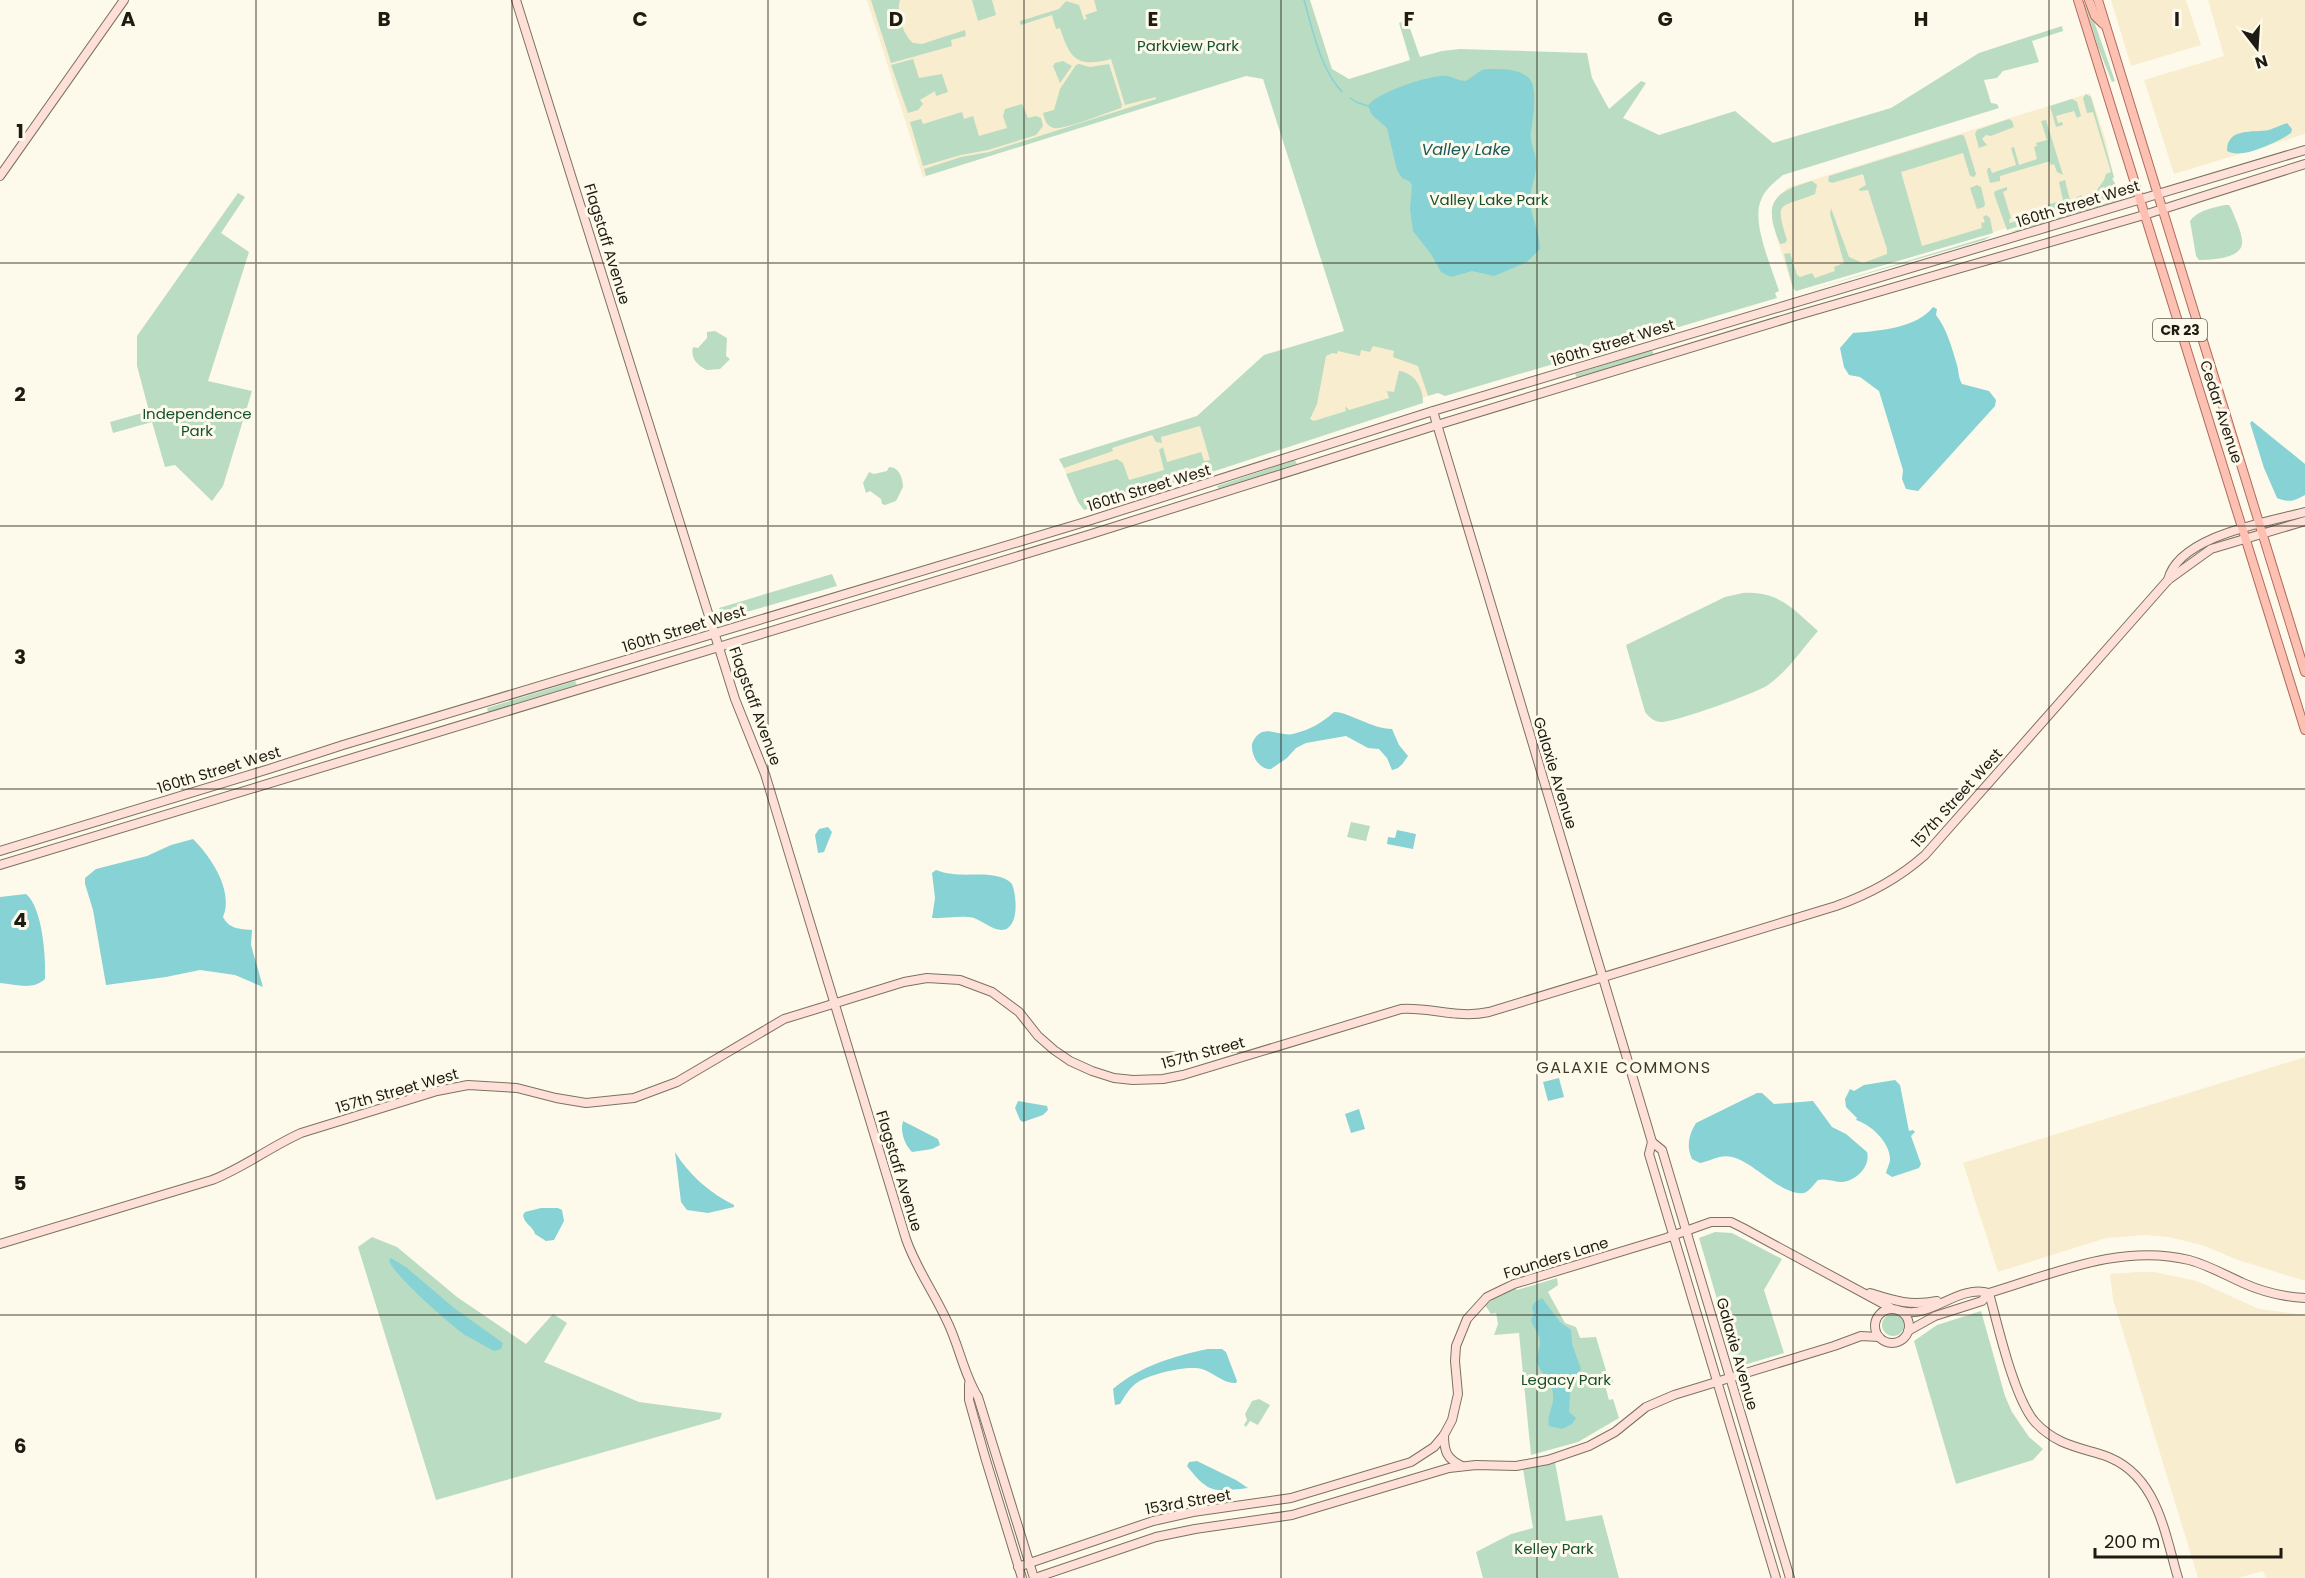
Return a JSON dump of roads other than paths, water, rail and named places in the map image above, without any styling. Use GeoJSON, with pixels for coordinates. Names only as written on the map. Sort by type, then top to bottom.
{"type":"FeatureCollection","features":[{"type":"Feature","properties":{"kind":"main road","name":"Cedar Avenue"},"geometry":{"type":"LineString","coordinates":[[2078,0],[2305,730]]}},
{"type":"Feature","properties":{"kind":"main road"},"geometry":{"type":"LineString","coordinates":[[2089,0],[2095,15],[2107,29]]}},
{"type":"Feature","properties":{"kind":"main road","name":"Cedar Avenue"},"geometry":{"type":"LineString","coordinates":[[2098,0],[2305,672]]}},
{"type":"Feature","properties":{"kind":"street"},"geometry":{"type":"LineString","coordinates":[[0,176],[124,0]]}},
{"type":"Feature","properties":{"kind":"street","name":"Flagstaff Avenue"},"geometry":{"type":"LineString","coordinates":[[516,0],[735,699],[762,763],[910,1253],[946,1318],[969,1382],[978,1397],[1035,1578]]}},
{"type":"Feature","properties":{"kind":"street","name":"160th Street West"},"geometry":{"type":"LineString","coordinates":[[0,851],[1218,481],[1433,411],[2305,150]]}},
{"type":"Feature","properties":{"kind":"street","name":"160th Street West"},"geometry":{"type":"LineString","coordinates":[[0,865],[1130,522],[1437,424],[1795,316],[2144,215],[2305,164]]}},
{"type":"Feature","properties":{"kind":"street","name":"Galaxie Avenue"},"geometry":{"type":"LineString","coordinates":[[1433,411],[1652,1142],[1649,1154],[1776,1578]]}},
{"type":"Feature","properties":{"kind":"street","name":"157th Street West"},"geometry":{"type":"LineString","coordinates":[[2168,580],[2170,569],[2198,545],[2259,524],[2305,512]]}},
{"type":"Feature","properties":{"kind":"street","name":"157th Street West"},"geometry":{"type":"LineString","coordinates":[[1602,977],[1847,902],[1872,892],[1904,872],[1937,842],[2168,580],[2211,549],[2305,521]]}},
{"type":"Feature","properties":{"kind":"street","name":"157th Street"},"geometry":{"type":"LineString","coordinates":[[835,1003],[915,979],[939,977],[960,980],[982,987],[1001,998],[1018,1012],[1038,1036],[1070,1061],[1114,1078],[1142,1080],[1183,1075],[1401,1009],[1427,1009],[1451,1015],[1476,1015],[1602,977]]}},
{"type":"Feature","properties":{"kind":"street","name":"157th Street West"},"geometry":{"type":"LineString","coordinates":[[0,1244],[212,1180],[302,1133],[437,1091],[468,1085],[485,1085],[517,1088],[586,1103],[634,1098],[677,1083],[774,1023],[835,1003]]}},
{"type":"Feature","properties":{"kind":"street","name":"Galaxie Avenue"},"geometry":{"type":"LineString","coordinates":[[1652,1142],[1662,1150],[1790,1578]]}},
{"type":"Feature","properties":{"kind":"street","name":"Founders Lane"},"geometry":{"type":"LineString","coordinates":[[1366,1477],[1419,1458],[1434,1447],[1444,1435],[1457,1403],[1456,1346],[1467,1319],[1479,1304],[1506,1287],[1711,1222],[1731,1222],[1891,1308]]}},
{"type":"Feature","properties":{"kind":"street"},"geometry":{"type":"LineString","coordinates":[[1908,1331],[1935,1316],[1982,1301],[1989,1293],[2094,1262],[2143,1254],[2190,1260],[2266,1292],[2305,1298]]}},
{"type":"Feature","properties":{"kind":"street","name":"Founders Lane"},"geometry":{"type":"LineString","coordinates":[[1856,1288],[1910,1304],[1921,1305],[1944,1300]]}},
{"type":"Feature","properties":{"kind":"street"},"geometry":{"type":"LineString","coordinates":[[1900,1310],[1907,1317],[1908,1331],[1905,1337],[1896,1342],[1886,1342],[1876,1333],[1875,1322],[1881,1312],[1891,1308],[1918,1312],[1944,1300],[1979,1290],[1989,1293]]}},
{"type":"Feature","properties":{"kind":"street"},"geometry":{"type":"LineString","coordinates":[[1989,1293],[2019,1392],[2028,1412],[2055,1440],[2070,1447],[2109,1458],[2123,1465],[2140,1479],[2156,1506],[2178,1578]]}},
{"type":"Feature","properties":{"kind":"street","name":"153rd Street"},"geometry":{"type":"LineString","coordinates":[[1035,1578],[1156,1537],[1195,1529],[1285,1517],[1462,1466],[1527,1465],[1589,1446],[1615,1432],[1636,1414],[1654,1403],[1861,1336],[1879,1337]]}},
{"type":"Feature","properties":{"kind":"street","name":"Flagstaff Avenue"},"geometry":{"type":"LineString","coordinates":[[969,1382],[972,1411],[1022,1578]]}},
{"type":"Feature","properties":{"kind":"street"},"geometry":{"type":"LineString","coordinates":[[1444,1435],[1444,1449],[1447,1457],[1462,1466]]}},
{"type":"Feature","properties":{"kind":"street","name":"153rd Street"},"geometry":{"type":"LineString","coordinates":[[1018,1567],[1153,1521],[1193,1512],[1292,1498],[1366,1477]]}},
{"type":"Feature","properties":{"kind":"water","name":"Valley Lake"},"geometry":{"type":"Polygon","coordinates":[[[1482,70],[1517,71],[1527,77],[1533,85],[1531,135],[1536,168],[1530,203],[1540,249],[1527,262],[1494,276],[1472,271],[1451,277],[1441,272],[1431,254],[1413,231],[1410,209],[1412,185],[1402,178],[1397,170],[1387,128],[1372,115],[1368,106],[1392,90],[1417,81],[1447,76],[1466,81],[1482,70]]]}},
{"type":"Feature","properties":{"kind":"water"},"geometry":{"type":"Polygon","coordinates":[[[2287,123],[2292,129],[2291,133],[2269,145],[2250,152],[2227,151],[2228,143],[2236,135],[2269,130],[2287,123]]]}},
{"type":"Feature","properties":{"kind":"water"},"geometry":{"type":"Polygon","coordinates":[[[1933,307],[1937,309],[1936,315],[1949,339],[1962,384],[1989,391],[1996,400],[1995,406],[1918,491],[1906,489],[1902,479],[1903,470],[1879,391],[1860,377],[1849,375],[1844,367],[1840,348],[1853,333],[1907,324],[1917,320],[1933,307]]]}},
{"type":"Feature","properties":{"kind":"water"},"geometry":{"type":"Polygon","coordinates":[[[2252,421],[2305,464],[2305,495],[2291,501],[2277,498],[2264,468],[2250,423],[2252,421]]]}},
{"type":"Feature","properties":{"kind":"water"},"geometry":{"type":"Polygon","coordinates":[[[1334,712],[1392,729],[1399,745],[1408,756],[1400,767],[1392,770],[1387,758],[1379,749],[1368,748],[1346,736],[1306,743],[1296,748],[1287,758],[1271,769],[1263,767],[1257,761],[1252,744],[1260,733],[1293,734],[1315,726],[1334,712]]]}},
{"type":"Feature","properties":{"kind":"water"},"geometry":{"type":"Polygon","coordinates":[[[828,827],[832,832],[824,852],[818,853],[815,835],[819,829],[828,827]]]}},
{"type":"Feature","properties":{"kind":"water"},"geometry":{"type":"Polygon","coordinates":[[[1397,830],[1416,834],[1413,849],[1387,844],[1388,837],[1395,838],[1397,830]]]}},
{"type":"Feature","properties":{"kind":"water"},"geometry":{"type":"Polygon","coordinates":[[[193,839],[207,855],[219,875],[225,896],[226,907],[223,917],[225,921],[235,928],[252,930],[251,945],[263,987],[235,975],[200,970],[106,985],[85,878],[96,869],[147,856],[171,845],[193,839]]]}},
{"type":"Feature","properties":{"kind":"water"},"geometry":{"type":"Polygon","coordinates":[[[936,870],[953,874],[992,875],[1010,882],[1015,900],[1015,913],[1008,928],[1000,930],[974,918],[932,918],[935,898],[932,873],[936,870]]]}},
{"type":"Feature","properties":{"kind":"water"},"geometry":{"type":"Polygon","coordinates":[[[26,894],[32,901],[40,922],[44,947],[45,979],[29,986],[0,983],[0,897],[26,894]]]}},
{"type":"Feature","properties":{"kind":"water"},"geometry":{"type":"Polygon","coordinates":[[[1559,1078],[1564,1097],[1548,1101],[1543,1082],[1559,1078]]]}},
{"type":"Feature","properties":{"kind":"water"},"geometry":{"type":"Polygon","coordinates":[[[1895,1080],[1900,1085],[1909,1131],[1915,1132],[1911,1136],[1921,1164],[1919,1168],[1892,1177],[1886,1173],[1890,1163],[1887,1146],[1873,1130],[1856,1120],[1857,1118],[1846,1107],[1845,1099],[1850,1089],[1854,1091],[1864,1085],[1895,1080]]]}},
{"type":"Feature","properties":{"kind":"water"},"geometry":{"type":"Polygon","coordinates":[[[1757,1093],[1762,1093],[1774,1104],[1813,1101],[1832,1127],[1846,1134],[1867,1152],[1865,1167],[1857,1176],[1847,1181],[1818,1180],[1806,1192],[1796,1193],[1778,1185],[1750,1165],[1732,1157],[1720,1157],[1700,1163],[1692,1159],[1689,1141],[1696,1123],[1757,1093]]]}},
{"type":"Feature","properties":{"kind":"water"},"geometry":{"type":"Polygon","coordinates":[[[1018,1101],[1047,1106],[1048,1110],[1043,1115],[1023,1122],[1015,1108],[1018,1101]]]}},
{"type":"Feature","properties":{"kind":"water"},"geometry":{"type":"Polygon","coordinates":[[[1359,1109],[1365,1129],[1351,1133],[1345,1114],[1359,1109]]]}},
{"type":"Feature","properties":{"kind":"water"},"geometry":{"type":"Polygon","coordinates":[[[903,1121],[938,1139],[940,1145],[932,1149],[912,1152],[903,1137],[903,1121]]]}},
{"type":"Feature","properties":{"kind":"water"},"geometry":{"type":"Polygon","coordinates":[[[675,1152],[701,1183],[734,1207],[708,1213],[687,1210],[681,1202],[675,1152]]]}},
{"type":"Feature","properties":{"kind":"water"},"geometry":{"type":"Polygon","coordinates":[[[541,1208],[562,1210],[564,1221],[554,1240],[546,1241],[535,1234],[523,1215],[525,1212],[541,1208]]]}},
{"type":"Feature","properties":{"kind":"water"},"geometry":{"type":"Polygon","coordinates":[[[391,1258],[503,1343],[501,1349],[494,1351],[458,1330],[400,1276],[392,1267],[389,1260],[391,1258]]]}},
{"type":"Feature","properties":{"kind":"water"},"geometry":{"type":"Polygon","coordinates":[[[1542,1298],[1560,1322],[1571,1330],[1572,1344],[1581,1369],[1573,1380],[1570,1393],[1569,1412],[1576,1418],[1572,1424],[1562,1429],[1549,1426],[1552,1389],[1537,1362],[1540,1339],[1531,1320],[1534,1314],[1532,1307],[1542,1298]]]}},
{"type":"Feature","properties":{"kind":"water"},"geometry":{"type":"Polygon","coordinates":[[[1208,1349],[1222,1349],[1226,1352],[1236,1383],[1227,1382],[1202,1369],[1179,1369],[1160,1373],[1138,1382],[1120,1404],[1115,1405],[1113,1389],[1134,1374],[1170,1359],[1208,1349]]]}},
{"type":"Feature","properties":{"kind":"water"},"geometry":{"type":"Polygon","coordinates":[[[1197,1461],[1248,1488],[1220,1490],[1207,1486],[1187,1466],[1189,1462],[1197,1461]]]}},
{"type":"Feature","properties":{"kind":"waterway"},"geometry":{"type":"LineString","coordinates":[[1304,0],[1323,61],[1342,92]]}},
{"type":"Feature","properties":{"kind":"waterway"},"geometry":{"type":"LineString","coordinates":[[1350,98],[1368,106]]}},
{"type":"Feature","properties":{"kind":"district","name":"GALAXIE COMMONS"},"geometry":{"type":"Point","coordinates":[1624,1067]}},
{"type":"Feature","properties":{"kind":"park label","name":"Parkview Park"},"geometry":{"type":"Point","coordinates":[1188,46]}},
{"type":"Feature","properties":{"kind":"park label","name":"Valley Lake Park"},"geometry":{"type":"Point","coordinates":[1489,200]}},
{"type":"Feature","properties":{"kind":"park label","name":"Independence Park"},"geometry":{"type":"Point","coordinates":[197,422]}},
{"type":"Feature","properties":{"kind":"park label","name":"Legacy Park"},"geometry":{"type":"Point","coordinates":[1566,1380]}},
{"type":"Feature","properties":{"kind":"park label","name":"Kelley Park"},"geometry":{"type":"Point","coordinates":[1554,1549]}}]}
